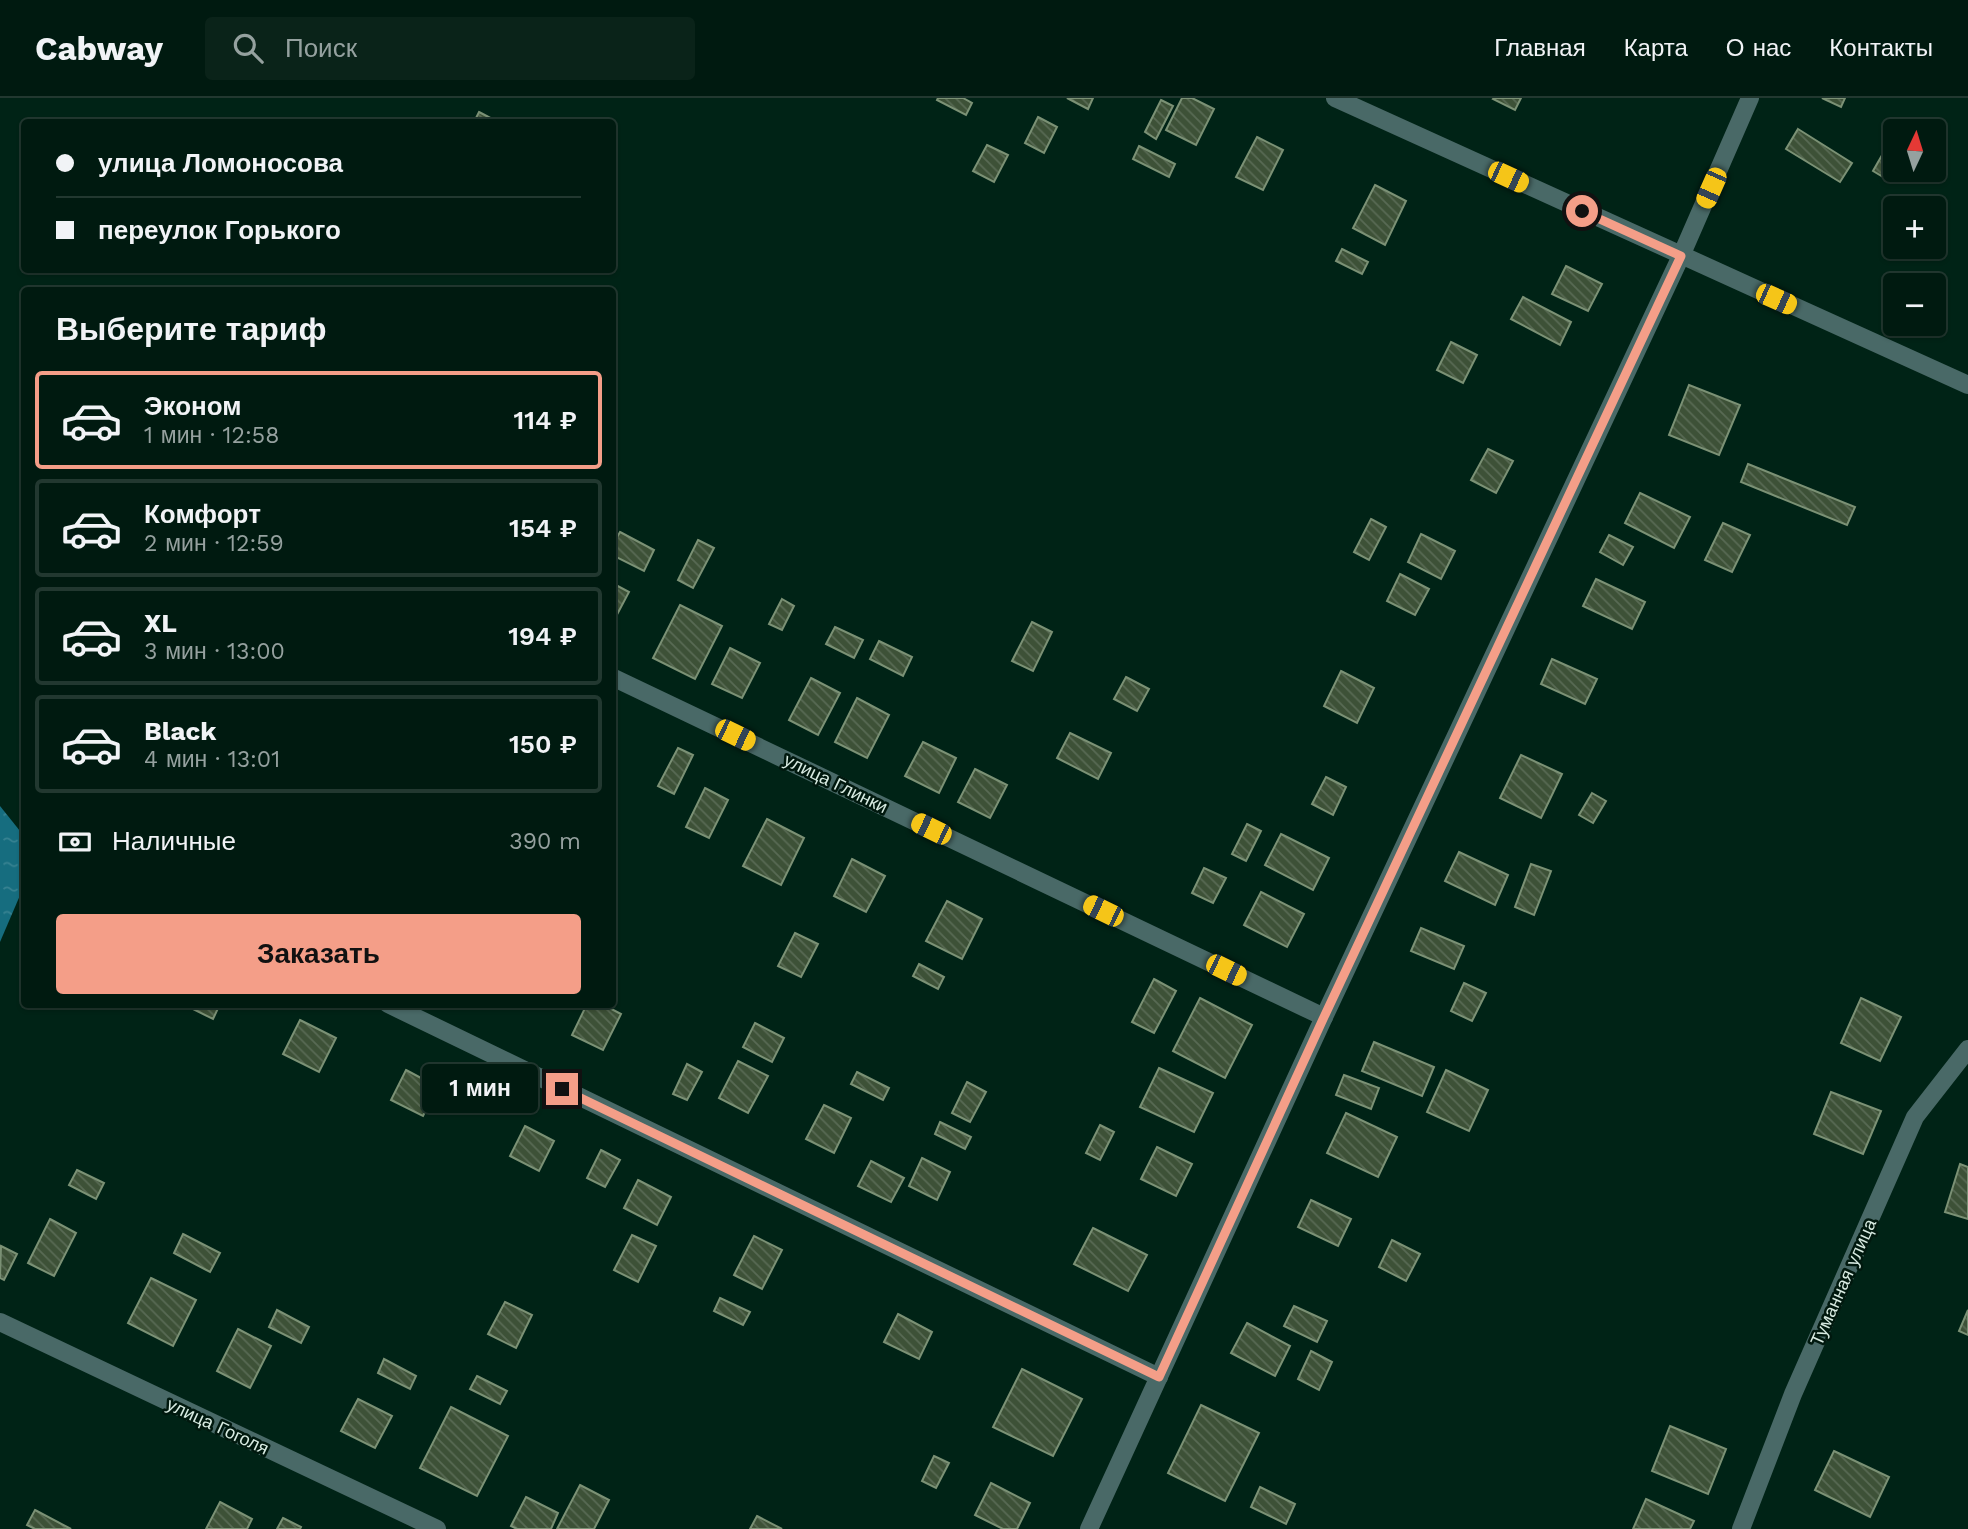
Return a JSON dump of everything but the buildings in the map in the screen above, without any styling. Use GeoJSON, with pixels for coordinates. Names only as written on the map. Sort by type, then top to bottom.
{"type":"FeatureCollection","features":[{"type":"Feature","properties":{"kind":"street"},"geometry":{"type":"LineString","coordinates":[[1335,98],[1968,385]]}},
{"type":"Feature","properties":{"kind":"street"},"geometry":{"type":"LineString","coordinates":[[1089,1529],[1324,1017],[1681,256],[1750,98]]}},
{"type":"Feature","properties":{"kind":"street","name":"улица Глинки"},"geometry":{"type":"LineString","coordinates":[[616,679],[1324,1017]]}},
{"type":"Feature","properties":{"kind":"street"},"geometry":{"type":"LineString","coordinates":[[396,1008],[1159,1377]]}},
{"type":"Feature","properties":{"kind":"street","name":"Туманная улица"},"geometry":{"type":"LineString","coordinates":[[1741,1529],[1793,1394],[1915,1117],[1968,1049]]}},
{"type":"Feature","properties":{"kind":"street","name":"улица Гоголя"},"geometry":{"type":"LineString","coordinates":[[0,1322],[437,1529]]}},
{"type":"Feature","properties":{"kind":"water"},"geometry":{"type":"Polygon","coordinates":[[[0,806],[21,832],[21,893],[0,942],[0,806]]]}},
{"type":"Feature","properties":{"kind":"route"},"geometry":{"type":"LineString","coordinates":[[562,1089],[1159,1377],[1324,1017],[1681,256],[1582,211]]}}]}
